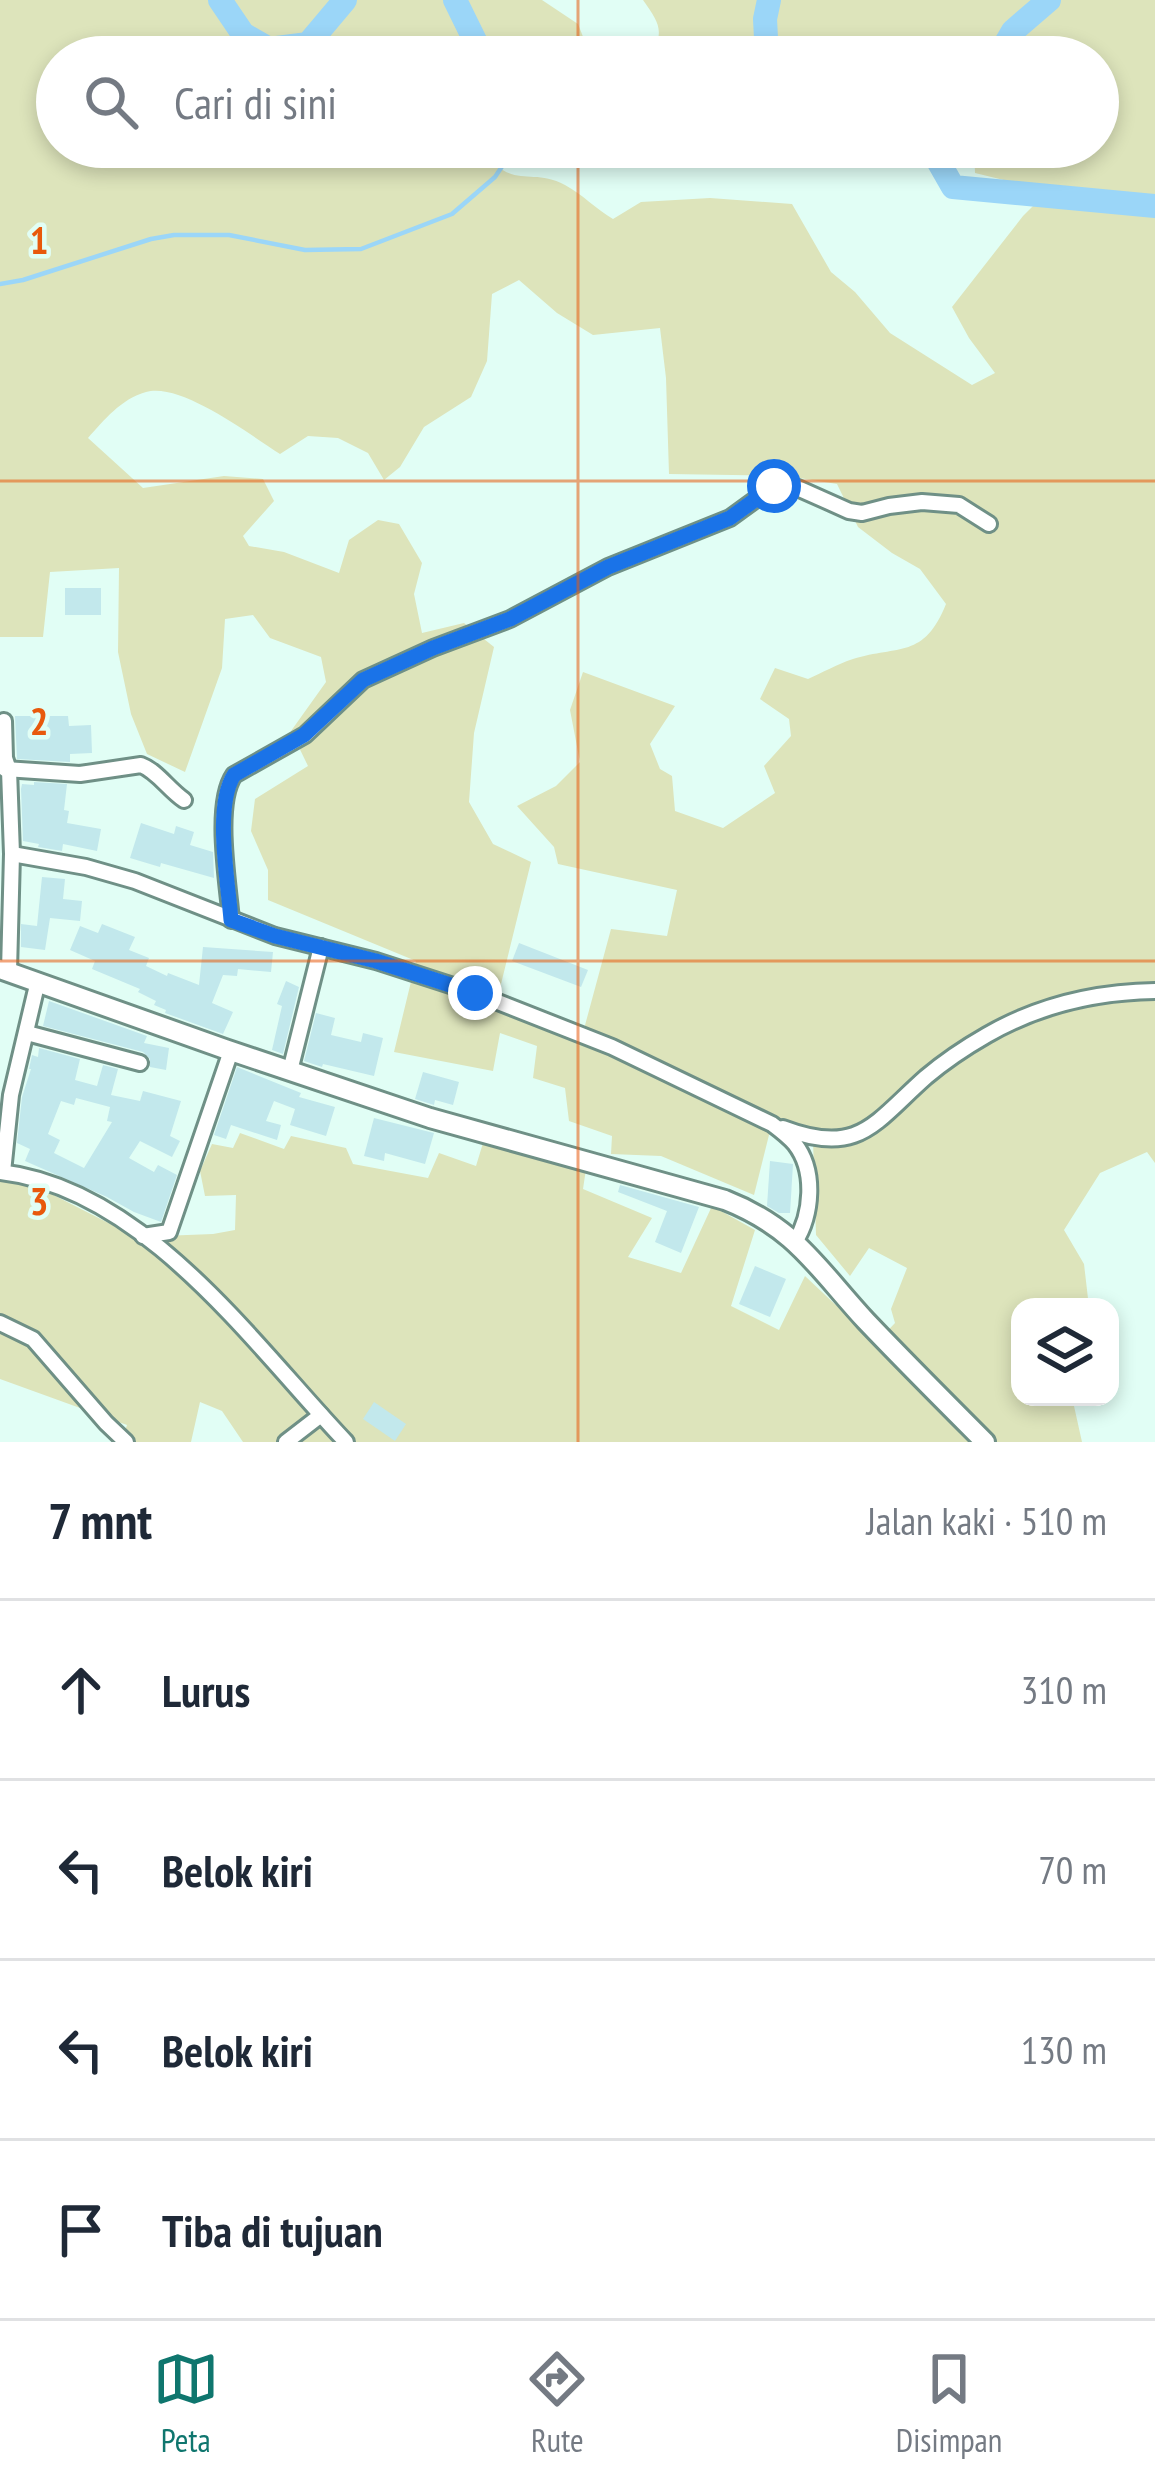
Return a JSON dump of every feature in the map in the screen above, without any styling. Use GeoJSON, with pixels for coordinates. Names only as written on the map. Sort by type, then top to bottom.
{"type":"FeatureCollection","features":[{"type":"Feature","properties":{"kind":"street"},"geometry":{"type":"LineString","coordinates":[[231,920],[223,817],[228,783],[304,735],[363,680],[510,619],[608,567],[730,518],[780,484],[849,511],[922,502],[959,506],[989,524]]}},
{"type":"Feature","properties":{"kind":"street"},"geometry":{"type":"LineString","coordinates":[[4,721],[12,854],[5,970],[430,1118],[755,1211],[795,1241],[985,1442]]}},
{"type":"Feature","properties":{"kind":"street"},"geometry":{"type":"LineString","coordinates":[[5,769],[80,774],[144,766],[184,800]]}},
{"type":"Feature","properties":{"kind":"street"},"geometry":{"type":"LineString","coordinates":[[12,854],[135,881],[275,936],[376,961],[475,993],[612,1047],[772,1124],[818,1139],[862,1132],[885,1118],[953,1055],[1029,1014],[1115,992],[1155,991]]}},
{"type":"Feature","properties":{"kind":"street"},"geometry":{"type":"LineString","coordinates":[[290,1071],[321,947]]}},
{"type":"Feature","properties":{"kind":"street"},"geometry":{"type":"LineString","coordinates":[[38,981],[11,1096],[1,1172],[29,1175],[86,1196],[113,1213],[239,1321],[346,1442]]}},
{"type":"Feature","properties":{"kind":"street"},"geometry":{"type":"LineString","coordinates":[[27,1033],[140,1064]]}},
{"type":"Feature","properties":{"kind":"street"},"geometry":{"type":"LineString","coordinates":[[143,1237],[169,1232],[231,1052]]}},
{"type":"Feature","properties":{"kind":"street"},"geometry":{"type":"LineString","coordinates":[[772,1124],[794,1142],[804,1162],[808,1206],[795,1241]]}},
{"type":"Feature","properties":{"kind":"street"},"geometry":{"type":"LineString","coordinates":[[0,1323],[33,1339],[126,1442]]}},
{"type":"Feature","properties":{"kind":"street"},"geometry":{"type":"LineString","coordinates":[[286,1442],[321,1415]]}},
{"type":"Feature","properties":{"kind":"green space"},"geometry":{"type":"Polygon","coordinates":[[[0,0],[542,0],[578,24],[583,36],[36,36],[36,168],[500,168],[565,185],[613,219],[641,202],[710,198],[792,204],[831,272],[890,333],[972,385],[995,373],[952,307],[1048,191],[975,173],[975,168],[1119,168],[1119,36],[658,36],[643,0],[1155,0],[1155,1163],[1147,1152],[1100,1173],[1064,1230],[1084,1264],[1088,1298],[1011,1298],[1011,1406],[1074,1406],[1082,1442],[243,1442],[222,1411],[200,1402],[191,1442],[121,1442],[127,1425],[0,1379],[0,1180],[24,1180],[136,1237],[235,1230],[236,1195],[205,1196],[200,1171],[212,1144],[233,1148],[240,1133],[284,1149],[291,1136],[346,1148],[353,1164],[428,1178],[439,1153],[476,1166],[483,1143],[586,1169],[583,1189],[652,1218],[628,1257],[681,1273],[712,1206],[755,1230],[731,1306],[779,1330],[805,1276],[876,1343],[895,1323],[891,1309],[907,1268],[869,1248],[850,1276],[816,1235],[813,1141],[770,1131],[754,1195],[661,1156],[611,1154],[612,1136],[569,1121],[565,1088],[533,1078],[537,1046],[500,1033],[493,1071],[394,1052],[416,961],[268,900],[268,870],[251,831],[255,799],[308,766],[291,731],[326,682],[321,657],[270,638],[253,615],[225,619],[222,668],[185,772],[147,754],[131,714],[118,652],[119,568],[50,572],[43,637],[0,637],[0,0]],[[519,280],[492,294],[487,361],[471,397],[424,427],[400,467],[384,480],[368,453],[338,438],[308,436],[280,454],[215,412],[161,391],[129,400],[88,438],[143,488],[224,476],[263,479],[274,501],[243,536],[249,546],[284,552],[339,573],[349,540],[378,520],[399,524],[422,563],[414,594],[422,633],[464,623],[494,647],[474,733],[469,802],[493,844],[531,862],[501,984],[501,1003],[584,1029],[611,929],[667,936],[677,890],[558,864],[554,847],[517,806],[556,786],[580,762],[570,710],[583,672],[675,706],[650,744],[660,769],[672,776],[675,811],[723,828],[775,793],[764,766],[791,736],[789,719],[760,699],[775,668],[808,679],[853,659],[908,647],[929,634],[946,604],[920,569],[858,527],[837,484],[787,476],[669,474],[660,328],[593,335],[557,313],[519,280]]]}},
{"type":"Feature","properties":{"kind":"building"},"geometry":{"type":"Polygon","coordinates":[[[65,588],[101,588],[101,615],[65,615],[65,588]]]}},
{"type":"Feature","properties":{"kind":"building"},"geometry":{"type":"Polygon","coordinates":[[[15,716],[68,716],[69,726],[91,725],[92,753],[70,754],[70,762],[17,759],[15,716]]]}},
{"type":"Feature","properties":{"kind":"building"},"geometry":{"type":"Polygon","coordinates":[[[22,784],[67,784],[67,823],[101,829],[97,851],[63,844],[62,851],[23,841],[21,789],[22,784]]]}},
{"type":"Feature","properties":{"kind":"building"},"geometry":{"type":"Polygon","coordinates":[[[141,823],[174,834],[176,826],[194,832],[190,845],[213,852],[214,878],[130,858],[141,823]]]}},
{"type":"Feature","properties":{"kind":"building"},"geometry":{"type":"Polygon","coordinates":[[[42,877],[65,879],[63,899],[82,901],[80,921],[50,918],[45,950],[21,947],[21,924],[37,926],[42,877]]]}},
{"type":"Feature","properties":{"kind":"building"},"geometry":{"type":"Polygon","coordinates":[[[102,924],[135,937],[129,950],[149,958],[146,966],[167,976],[199,985],[203,947],[273,952],[271,972],[238,969],[237,976],[223,975],[212,1003],[233,1012],[223,1034],[165,1013],[140,989],[92,969],[95,961],[70,950],[80,926],[98,933],[102,924]]]}},
{"type":"Feature","properties":{"kind":"building"},"geometry":{"type":"Polygon","coordinates":[[[519,943],[588,970],[581,987],[512,961],[519,943]]]}},
{"type":"Feature","properties":{"kind":"building"},"geometry":{"type":"Polygon","coordinates":[[[286,981],[299,987],[283,1054],[272,1050],[282,1006],[277,1004],[286,981]]]}},
{"type":"Feature","properties":{"kind":"building"},"geometry":{"type":"Polygon","coordinates":[[[49,1001],[147,1036],[144,1043],[169,1048],[166,1070],[150,1067],[143,1052],[43,1026],[49,1001]]]}},
{"type":"Feature","properties":{"kind":"building"},"geometry":{"type":"Polygon","coordinates":[[[316,1013],[335,1018],[331,1035],[361,1042],[363,1033],[383,1038],[374,1076],[304,1061],[316,1013]]]}},
{"type":"Feature","properties":{"kind":"building"},"geometry":{"type":"Polygon","coordinates":[[[39,1048],[80,1059],[75,1080],[97,1086],[103,1065],[118,1069],[111,1095],[140,1101],[143,1091],[181,1101],[170,1136],[180,1141],[172,1157],[140,1141],[129,1158],[154,1172],[158,1165],[177,1175],[161,1222],[25,1161],[30,1149],[17,1143],[22,1097],[32,1055],[38,1057],[39,1048]],[[76,1098],[74,1105],[61,1101],[48,1134],[60,1140],[54,1153],[84,1168],[112,1122],[107,1121],[110,1107],[76,1098]]]}},
{"type":"Feature","properties":{"kind":"building"},"geometry":{"type":"Polygon","coordinates":[[[237,1067],[301,1093],[299,1097],[335,1107],[326,1136],[290,1125],[295,1109],[274,1101],[266,1121],[281,1125],[277,1140],[231,1125],[226,1139],[214,1135],[237,1067]]]}},
{"type":"Feature","properties":{"kind":"building"},"geometry":{"type":"Polygon","coordinates":[[[423,1072],[459,1082],[453,1105],[415,1099],[423,1072]]]}},
{"type":"Feature","properties":{"kind":"building"},"geometry":{"type":"Polygon","coordinates":[[[374,1118],[434,1133],[425,1164],[385,1153],[384,1161],[364,1156],[374,1118]]]}},
{"type":"Feature","properties":{"kind":"building"},"geometry":{"type":"Polygon","coordinates":[[[770,1161],[793,1164],[790,1213],[767,1206],[770,1161]]]}},
{"type":"Feature","properties":{"kind":"building"},"geometry":{"type":"Polygon","coordinates":[[[620,1185],[699,1207],[681,1253],[655,1242],[667,1211],[618,1192],[620,1185]]]}},
{"type":"Feature","properties":{"kind":"building"},"geometry":{"type":"Polygon","coordinates":[[[755,1266],[786,1279],[770,1317],[739,1304],[755,1266]]]}},
{"type":"Feature","properties":{"kind":"building"},"geometry":{"type":"Polygon","coordinates":[[[374,1402],[406,1424],[395,1441],[363,1419],[374,1402]]]}},
{"type":"Feature","properties":{"kind":"waterway"},"geometry":{"type":"LineString","coordinates":[[220,0],[246,36]]}},
{"type":"Feature","properties":{"kind":"waterway"},"geometry":{"type":"LineString","coordinates":[[315,36],[345,0]]}},
{"type":"Feature","properties":{"kind":"waterway"},"geometry":{"type":"LineString","coordinates":[[455,0],[473,36]]}},
{"type":"Feature","properties":{"kind":"waterway"},"geometry":{"type":"LineString","coordinates":[[766,36],[769,0]]}},
{"type":"Feature","properties":{"kind":"waterway"},"geometry":{"type":"LineString","coordinates":[[1010,36],[1049,0]]}},
{"type":"Feature","properties":{"kind":"waterway"},"geometry":{"type":"LineString","coordinates":[[0,284],[174,235],[229,235],[305,250],[361,249],[452,214],[501,168]]}},
{"type":"Feature","properties":{"kind":"waterway"},"geometry":{"type":"LineString","coordinates":[[942,168],[953,187],[1155,206]]}},
{"type":"Feature","properties":{"kind":"route"},"geometry":{"type":"LineString","coordinates":[[475,993],[231,920],[223,817],[228,783],[304,735],[363,680],[510,619],[608,567],[730,518],[774,486]]}}]}
